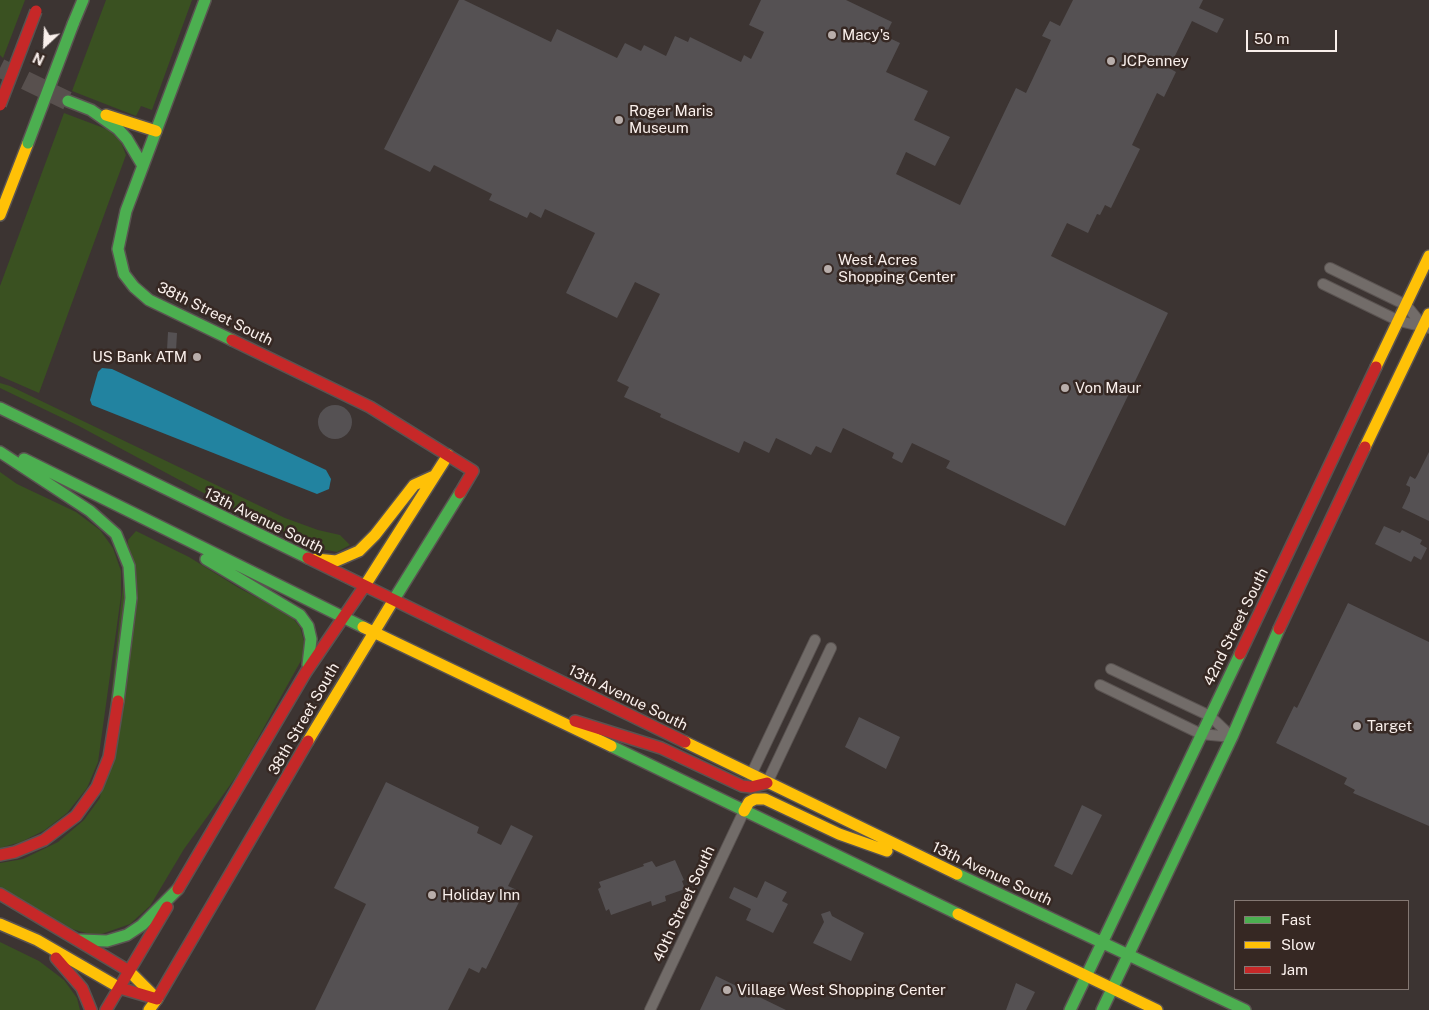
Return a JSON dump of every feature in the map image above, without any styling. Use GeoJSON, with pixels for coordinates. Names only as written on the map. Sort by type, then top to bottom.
{"type":"FeatureCollection","features":[{"type":"Feature","properties":{"kind":"main road"},"geometry":{"type":"LineString","coordinates":[[0,214],[83,0]]}},
{"type":"Feature","properties":{"kind":"main road","name":"38th Street South"},"geometry":{"type":"LineString","coordinates":[[149,1010],[373,632],[473,471],[370,407],[149,300],[134,287],[124,274],[118,250],[126,211],[205,0]]}},
{"type":"Feature","properties":{"kind":"main road"},"geometry":{"type":"LineString","coordinates":[[0,105],[38,6]]}},
{"type":"Feature","properties":{"kind":"main road"},"geometry":{"type":"LineString","coordinates":[[68,101],[156,131]]}},
{"type":"Feature","properties":{"kind":"main road"},"geometry":{"type":"LineString","coordinates":[[91,110],[118,129],[127,139],[143,166]]}},
{"type":"Feature","properties":{"kind":"main road","name":"42nd Street South"},"geometry":{"type":"LineString","coordinates":[[1070,1010],[1429,256]]}},
{"type":"Feature","properties":{"kind":"main road"},"geometry":{"type":"LineString","coordinates":[[1102,1010],[1232,738],[1307,566],[1426,327],[1429,314]]}},
{"type":"Feature","properties":{"kind":"main road","name":"13th Avenue South"},"geometry":{"type":"LineString","coordinates":[[0,408],[767,783],[1245,1010]]}},
{"type":"Feature","properties":{"kind":"main road"},"geometry":{"type":"LineString","coordinates":[[0,448],[373,632],[1157,1010]]}},
{"type":"Feature","properties":{"kind":"main road"},"geometry":{"type":"LineString","coordinates":[[0,452],[90,511],[116,534],[129,566],[131,598],[115,728],[109,757],[98,787],[76,816],[44,840],[15,852],[0,855]]}},
{"type":"Feature","properties":{"kind":"main road","name":"38th Street South"},"geometry":{"type":"LineString","coordinates":[[106,1010],[306,672],[364,587],[448,455]]}},
{"type":"Feature","properties":{"kind":"main road"},"geometry":{"type":"LineString","coordinates":[[298,554],[324,561],[336,561],[349,557],[360,550],[375,535],[414,485],[434,476]]}},
{"type":"Feature","properties":{"kind":"main road"},"geometry":{"type":"LineString","coordinates":[[148,520],[213,564],[300,615],[308,626],[311,639],[306,672]]}},
{"type":"Feature","properties":{"kind":"main road"},"geometry":{"type":"LineString","coordinates":[[528,706],[661,748],[742,786],[751,787],[767,783]]}},
{"type":"Feature","properties":{"kind":"main road"},"geometry":{"type":"LineString","coordinates":[[744,811],[749,802],[755,799],[765,799],[839,834],[896,854],[935,864]]}},
{"type":"Feature","properties":{"kind":"main road"},"geometry":{"type":"LineString","coordinates":[[80,940],[107,941],[127,935],[142,925],[178,889]]}},
{"type":"Feature","properties":{"kind":"main road"},"geometry":{"type":"LineString","coordinates":[[0,894],[80,940],[129,971],[157,999]]}},
{"type":"Feature","properties":{"kind":"main road"},"geometry":{"type":"LineString","coordinates":[[0,924],[37,940],[120,988],[157,999]]}},
{"type":"Feature","properties":{"kind":"main road"},"geometry":{"type":"LineString","coordinates":[[37,940],[62,963],[82,988],[90,1010]]}},
{"type":"Feature","properties":{"kind":"street"},"geometry":{"type":"LineString","coordinates":[[1330,268],[1406,305],[1426,327]]}},
{"type":"Feature","properties":{"kind":"street"},"geometry":{"type":"LineString","coordinates":[[1322,284],[1399,321],[1426,327]]}},
{"type":"Feature","properties":{"kind":"street"},"geometry":{"type":"LineString","coordinates":[[751,774],[815,640]]}},
{"type":"Feature","properties":{"kind":"street"},"geometry":{"type":"LineString","coordinates":[[767,783],[831,648]]}},
{"type":"Feature","properties":{"kind":"street"},"geometry":{"type":"LineString","coordinates":[[1110,669],[1210,716],[1232,738]]}},
{"type":"Feature","properties":{"kind":"street"},"geometry":{"type":"LineString","coordinates":[[1100,684],[1201,734],[1232,738]]}},
{"type":"Feature","properties":{"kind":"street","name":"40th Street South"},"geometry":{"type":"LineString","coordinates":[[650,1010],[744,811]]}},
{"type":"Feature","properties":{"kind":"green space"},"geometry":{"type":"Polygon","coordinates":[[[0,0],[25,0],[3,58],[0,55],[0,0]]]}},
{"type":"Feature","properties":{"kind":"green space"},"geometry":{"type":"Polygon","coordinates":[[[106,0],[192,0],[152,110],[141,106],[136,116],[72,91],[106,0]]]}},
{"type":"Feature","properties":{"kind":"green space"},"geometry":{"type":"Polygon","coordinates":[[[64,113],[109,130],[121,142],[126,155],[39,393],[0,376],[0,286],[64,113]]]}},
{"type":"Feature","properties":{"kind":"green space"},"geometry":{"type":"Polygon","coordinates":[[[0,383],[10,386],[285,518],[318,530],[340,535],[350,545],[337,552],[317,548],[226,505],[77,425],[0,388],[0,383]]]}},
{"type":"Feature","properties":{"kind":"green space"},"geometry":{"type":"Polygon","coordinates":[[[0,472],[17,484],[76,512],[100,530],[113,548],[121,571],[121,596],[98,762],[87,788],[67,813],[45,830],[21,842],[0,848],[0,472]]]}},
{"type":"Feature","properties":{"kind":"green space"},"geometry":{"type":"Polygon","coordinates":[[[136,531],[189,557],[239,588],[291,616],[300,627],[304,641],[303,657],[238,774],[184,849],[150,906],[130,924],[96,936],[72,929],[0,887],[0,863],[23,859],[58,842],[84,820],[100,798],[128,540],[136,531]]]}},
{"type":"Feature","properties":{"kind":"green space"},"geometry":{"type":"Polygon","coordinates":[[[0,942],[39,961],[64,980],[77,998],[80,1010],[0,1010],[0,942]]]}},
{"type":"Feature","properties":{"kind":"water"},"geometry":{"type":"Polygon","coordinates":[[[102,368],[112,369],[326,470],[331,479],[329,489],[317,494],[92,405],[90,400],[98,372],[102,368]]]}},
{"type":"Feature","properties":{"kind":"building","name":"West Acres Shopping Center"},"geometry":{"type":"Polygon","coordinates":[[[459,0],[464,0],[551,42],[557,29],[617,58],[625,43],[641,51],[644,45],[666,56],[675,36],[688,42],[690,37],[741,62],[744,55],[751,59],[764,32],[749,25],[761,0],[846,0],[892,22],[885,36],[900,43],[886,72],[928,91],[914,120],[950,137],[935,166],[906,152],[896,174],[960,205],[1016,88],[1026,93],[1051,40],[1042,36],[1050,21],[1060,26],[1073,0],[1203,0],[1199,8],[1224,19],[1217,33],[1192,21],[1169,68],[1176,72],[1164,97],[1157,93],[1132,145],[1140,149],[1111,208],[1105,205],[1100,215],[1097,214],[1088,233],[1067,223],[1051,256],[1168,313],[1065,526],[946,468],[950,461],[912,443],[902,463],[892,458],[894,453],[843,428],[831,453],[816,446],[811,455],[776,438],[769,453],[744,441],[739,453],[660,417],[661,414],[624,397],[629,387],[617,381],[660,294],[635,282],[617,318],[566,293],[595,233],[545,209],[541,218],[530,212],[527,218],[489,200],[492,194],[434,165],[430,172],[384,149],[459,0]]]}},
{"type":"Feature","properties":{"kind":"building"},"geometry":{"type":"Polygon","coordinates":[[[168,332],[177,333],[176,351],[167,350],[168,332]]]}},
{"type":"Feature","properties":{"kind":"building"},"geometry":{"type":"Polygon","coordinates":[[[335,405],[347,410],[352,422],[347,434],[335,439],[323,434],[318,422],[323,410],[335,405]]]}},
{"type":"Feature","properties":{"kind":"building"},"geometry":{"type":"Polygon","coordinates":[[[1429,452],[1429,521],[1402,508],[1410,491],[1410,487],[1406,485],[1410,476],[1415,479],[1429,452]]]}},
{"type":"Feature","properties":{"kind":"building"},"geometry":{"type":"Polygon","coordinates":[[[1384,526],[1400,533],[1402,530],[1422,540],[1420,544],[1427,548],[1421,560],[1414,556],[1411,562],[1375,544],[1384,526]]]}},
{"type":"Feature","properties":{"kind":"building","name":"Target"},"geometry":{"type":"Polygon","coordinates":[[[1348,603],[1429,642],[1429,826],[1353,793],[1355,790],[1344,784],[1347,778],[1276,743],[1294,706],[1297,708],[1348,603]]]}},
{"type":"Feature","properties":{"kind":"building"},"geometry":{"type":"Polygon","coordinates":[[[859,717],[900,737],[886,769],[845,747],[859,717]]]}},
{"type":"Feature","properties":{"kind":"building","name":"Holiday Inn"},"geometry":{"type":"Polygon","coordinates":[[[386,782],[479,827],[477,833],[501,845],[511,825],[533,836],[508,886],[519,891],[516,898],[520,900],[486,969],[482,967],[479,973],[469,968],[448,1010],[315,1010],[366,904],[334,888],[386,782]]]}},
{"type":"Feature","properties":{"kind":"building"},"geometry":{"type":"Polygon","coordinates":[[[1082,805],[1102,815],[1072,875],[1054,866],[1082,805]]]}},
{"type":"Feature","properties":{"kind":"building"},"geometry":{"type":"Polygon","coordinates":[[[675,860],[684,880],[682,881],[685,889],[665,896],[666,901],[652,906],[651,901],[611,915],[609,909],[606,911],[598,889],[601,887],[599,882],[644,866],[643,864],[652,861],[656,867],[675,860]]]}},
{"type":"Feature","properties":{"kind":"building"},"geometry":{"type":"Polygon","coordinates":[[[765,881],[787,892],[782,901],[788,904],[773,933],[746,920],[751,909],[729,898],[734,887],[757,898],[765,881]]]}},
{"type":"Feature","properties":{"kind":"building"},"geometry":{"type":"Polygon","coordinates":[[[830,911],[832,916],[864,933],[851,961],[813,943],[824,922],[821,914],[830,911]]]}},
{"type":"Feature","properties":{"kind":"building","name":"Village West Shopping Center"},"geometry":{"type":"Polygon","coordinates":[[[716,976],[786,1010],[700,1010],[716,976]]]}},
{"type":"Feature","properties":{"kind":"building"},"geometry":{"type":"Polygon","coordinates":[[[1016,983],[1035,992],[1026,1010],[1006,1010],[1016,983]]]}},
{"type":"Feature","properties":{"kind":"tunnel"},"geometry":{"type":"LineString","coordinates":[[0,68],[68,101]]}},
{"type":"Feature","properties":{"kind":"traffic: fast"},"geometry":{"type":"LineString","coordinates":[[73,24],[83,0]]}},
{"type":"Feature","properties":{"kind":"traffic: fast"},"geometry":{"type":"LineString","coordinates":[[205,0],[126,211],[118,249],[124,274],[134,287],[149,300],[232,340]]}},
{"type":"Feature","properties":{"kind":"traffic: fast"},"geometry":{"type":"LineString","coordinates":[[28,143],[73,24]]}},
{"type":"Feature","properties":{"kind":"traffic: fast"},"geometry":{"type":"LineString","coordinates":[[68,101],[91,110],[118,129],[127,139],[143,166]]}},
{"type":"Feature","properties":{"kind":"traffic: fast"},"geometry":{"type":"LineString","coordinates":[[0,408],[308,558]]}},
{"type":"Feature","properties":{"kind":"traffic: fast"},"geometry":{"type":"LineString","coordinates":[[0,452],[90,511],[116,534],[129,566],[131,598],[118,701]]}},
{"type":"Feature","properties":{"kind":"traffic: fast"},"geometry":{"type":"LineString","coordinates":[[24,459],[363,627]]}},
{"type":"Feature","properties":{"kind":"traffic: fast"},"geometry":{"type":"LineString","coordinates":[[393,601],[460,493]]}},
{"type":"Feature","properties":{"kind":"traffic: fast"},"geometry":{"type":"LineString","coordinates":[[206,559],[300,615],[308,626],[311,639],[308,665]]}},
{"type":"Feature","properties":{"kind":"traffic: fast"},"geometry":{"type":"LineString","coordinates":[[1102,1010],[1232,737],[1279,629]]}},
{"type":"Feature","properties":{"kind":"traffic: fast"},"geometry":{"type":"LineString","coordinates":[[1070,1010],[1240,654]]}},
{"type":"Feature","properties":{"kind":"traffic: fast"},"geometry":{"type":"LineString","coordinates":[[611,746],[958,914]]}},
{"type":"Feature","properties":{"kind":"traffic: fast"},"geometry":{"type":"LineString","coordinates":[[957,874],[1245,1010]]}},
{"type":"Feature","properties":{"kind":"traffic: fast"},"geometry":{"type":"LineString","coordinates":[[80,940],[107,941],[127,935],[142,925],[178,889]]}},
{"type":"Feature","properties":{"kind":"traffic: slow"},"geometry":{"type":"LineString","coordinates":[[106,115],[156,131]]}},
{"type":"Feature","properties":{"kind":"traffic: slow"},"geometry":{"type":"LineString","coordinates":[[0,215],[28,143]]}},
{"type":"Feature","properties":{"kind":"traffic: slow"},"geometry":{"type":"LineString","coordinates":[[1376,367],[1429,256]]}},
{"type":"Feature","properties":{"kind":"traffic: slow"},"geometry":{"type":"LineString","coordinates":[[1365,447],[1429,314]]}},
{"type":"Feature","properties":{"kind":"traffic: slow"},"geometry":{"type":"LineString","coordinates":[[364,587],[448,455]]}},
{"type":"Feature","properties":{"kind":"traffic: slow"},"geometry":{"type":"LineString","coordinates":[[316,559],[336,561],[359,551],[375,535],[414,485],[434,476]]}},
{"type":"Feature","properties":{"kind":"traffic: slow"},"geometry":{"type":"LineString","coordinates":[[308,741],[393,601]]}},
{"type":"Feature","properties":{"kind":"traffic: slow"},"geometry":{"type":"LineString","coordinates":[[363,627],[611,746]]}},
{"type":"Feature","properties":{"kind":"traffic: slow"},"geometry":{"type":"LineString","coordinates":[[685,742],[957,874]]}},
{"type":"Feature","properties":{"kind":"traffic: slow"},"geometry":{"type":"LineString","coordinates":[[744,811],[749,802],[755,799],[765,799],[839,834],[887,851]]}},
{"type":"Feature","properties":{"kind":"traffic: slow"},"geometry":{"type":"LineString","coordinates":[[958,914],[1157,1010]]}},
{"type":"Feature","properties":{"kind":"traffic: slow"},"geometry":{"type":"LineString","coordinates":[[0,924],[37,940],[120,988]]}},
{"type":"Feature","properties":{"kind":"traffic: slow"},"geometry":{"type":"LineString","coordinates":[[129,971],[157,999],[149,1010]]}},
{"type":"Feature","properties":{"kind":"traffic: jam"},"geometry":{"type":"LineString","coordinates":[[0,105],[36,11]]}},
{"type":"Feature","properties":{"kind":"traffic: jam"},"geometry":{"type":"LineString","coordinates":[[232,340],[370,407],[473,471],[460,493]]}},
{"type":"Feature","properties":{"kind":"traffic: jam"},"geometry":{"type":"LineString","coordinates":[[1240,654],[1376,367]]}},
{"type":"Feature","properties":{"kind":"traffic: jam"},"geometry":{"type":"LineString","coordinates":[[1279,629],[1365,447]]}},
{"type":"Feature","properties":{"kind":"traffic: jam"},"geometry":{"type":"LineString","coordinates":[[308,558],[685,742]]}},
{"type":"Feature","properties":{"kind":"traffic: jam"},"geometry":{"type":"LineString","coordinates":[[178,889],[306,672],[364,587]]}},
{"type":"Feature","properties":{"kind":"traffic: jam"},"geometry":{"type":"LineString","coordinates":[[0,855],[15,852],[44,840],[76,816],[97,787],[109,757],[118,701]]}},
{"type":"Feature","properties":{"kind":"traffic: jam"},"geometry":{"type":"LineString","coordinates":[[575,721],[661,748],[742,786],[751,787],[767,783]]}},
{"type":"Feature","properties":{"kind":"traffic: jam"},"geometry":{"type":"LineString","coordinates":[[120,988],[157,999],[308,741]]}},
{"type":"Feature","properties":{"kind":"traffic: jam"},"geometry":{"type":"LineString","coordinates":[[0,894],[129,971]]}},
{"type":"Feature","properties":{"kind":"traffic: jam"},"geometry":{"type":"LineString","coordinates":[[106,1010],[167,907]]}},
{"type":"Feature","properties":{"kind":"traffic: jam"},"geometry":{"type":"LineString","coordinates":[[56,958],[82,988],[91,1010]]}},
{"type":"Feature","properties":{"kind":"place","name":"Macy's"},"geometry":{"type":"Point","coordinates":[832,35]}},
{"type":"Feature","properties":{"kind":"place","name":"JCPenney"},"geometry":{"type":"Point","coordinates":[1111,61]}},
{"type":"Feature","properties":{"kind":"place","name":"Roger Maris Museum"},"geometry":{"type":"Point","coordinates":[619,120]}},
{"type":"Feature","properties":{"kind":"place","name":"West Acres Shopping Center"},"geometry":{"type":"Point","coordinates":[828,269]}},
{"type":"Feature","properties":{"kind":"place","name":"US Bank ATM"},"geometry":{"type":"Point","coordinates":[197,357]}},
{"type":"Feature","properties":{"kind":"place","name":"Von Maur"},"geometry":{"type":"Point","coordinates":[1065,388]}},
{"type":"Feature","properties":{"kind":"place","name":"Target"},"geometry":{"type":"Point","coordinates":[1357,726]}},
{"type":"Feature","properties":{"kind":"place","name":"Holiday Inn"},"geometry":{"type":"Point","coordinates":[432,895]}},
{"type":"Feature","properties":{"kind":"place","name":"Village West Shopping Center"},"geometry":{"type":"Point","coordinates":[727,990]}}]}
